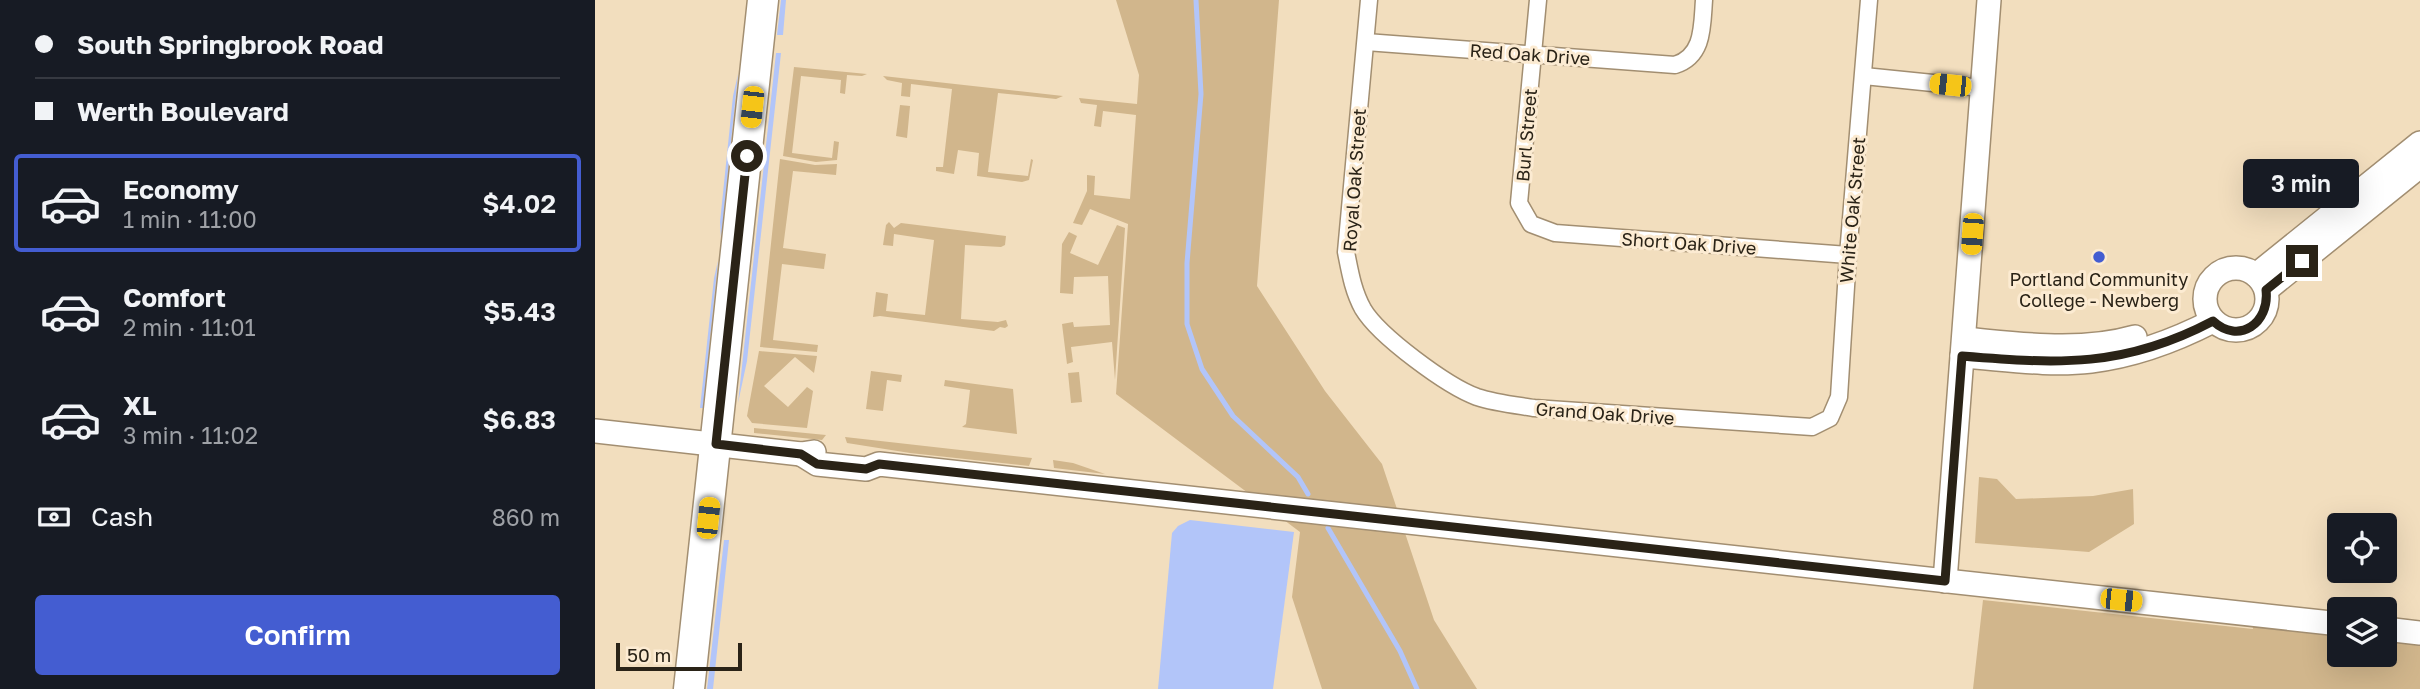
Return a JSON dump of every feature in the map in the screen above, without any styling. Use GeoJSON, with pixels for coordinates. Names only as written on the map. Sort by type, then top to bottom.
{"type":"FeatureCollection","features":[{"type":"Feature","properties":{"kind":"highway"},"geometry":{"type":"LineString","coordinates":[[689,689],[763,0]]}},
{"type":"Feature","properties":{"kind":"street","name":"Royal Oak Street"},"geometry":{"type":"LineString","coordinates":[[1369,0],[1346,252],[1352,285],[1364,311],[1396,344]]}},
{"type":"Feature","properties":{"kind":"street","name":"Burl Street"},"geometry":{"type":"LineString","coordinates":[[1531,224],[1519,203],[1538,0]]}},
{"type":"Feature","properties":{"kind":"street","name":"Red Oak Drive"},"geometry":{"type":"LineString","coordinates":[[1366,42],[1675,65],[1691,57],[1697,48],[1701,37],[1704,0]]}},
{"type":"Feature","properties":{"kind":"street","name":"White Oak Street"},"geometry":{"type":"LineString","coordinates":[[1830,418],[1839,397],[1869,0]]}},
{"type":"Feature","properties":{"kind":"street"},"geometry":{"type":"LineString","coordinates":[[1945,581],[1989,0]]}},
{"type":"Feature","properties":{"kind":"street"},"geometry":{"type":"LineString","coordinates":[[1864,76],[1982,88]]}},
{"type":"Feature","properties":{"kind":"street"},"geometry":{"type":"LineString","coordinates":[[2261,282],[2420,143]]}},
{"type":"Feature","properties":{"kind":"street"},"geometry":{"type":"LineString","coordinates":[[2261,282],[2420,166]]}},
{"type":"Feature","properties":{"kind":"street","name":"Short Oak Drive"},"geometry":{"type":"LineString","coordinates":[[1531,224],[1555,233],[1848,255]]}},
{"type":"Feature","properties":{"kind":"street"},"geometry":{"type":"LineString","coordinates":[[2231,268],[2242,268],[2261,282],[2267,301],[2265,312],[2258,322],[2249,328],[2227,330],[2210,316],[2204,296],[2215,276],[2231,268]]}},
{"type":"Feature","properties":{"kind":"street"},"geometry":{"type":"LineString","coordinates":[[1963,347],[2054,362],[2090,361],[2125,355],[2192,332],[2210,316]]}},
{"type":"Feature","properties":{"kind":"street","name":"Grand Oak Drive"},"geometry":{"type":"LineString","coordinates":[[1396,344],[1456,387],[1497,403],[1812,428],[1830,418]]}},
{"type":"Feature","properties":{"kind":"street"},"geometry":{"type":"LineString","coordinates":[[595,431],[801,454],[817,451],[867,456],[879,464],[2327,623]]}},
{"type":"Feature","properties":{"kind":"street"},"geometry":{"type":"LineString","coordinates":[[2397,630],[2420,633]]}},
{"type":"Feature","properties":{"kind":"shaded area"},"geometry":{"type":"Polygon","coordinates":[[[1116,0],[1279,0],[1257,286],[1325,391],[1382,464],[1434,620],[1477,689],[1322,689],[1292,597],[1300,532],[1116,394],[1128,224],[1090,209],[1082,225],[1073,223],[1087,191],[1087,175],[1095,176],[1094,195],[1130,199],[1136,115],[1103,111],[1101,127],[1094,126],[1097,105],[1081,103],[1079,98],[1137,104],[1139,75],[1116,0]]]}},
{"type":"Feature","properties":{"kind":"shaded area"},"geometry":{"type":"Polygon","coordinates":[[[794,67],[867,74],[847,75],[845,94],[840,93],[841,80],[801,76],[792,153],[832,158],[834,141],[839,142],[837,160],[816,162],[783,156],[794,67]]]}},
{"type":"Feature","properties":{"kind":"shaded area"},"geometry":{"type":"Polygon","coordinates":[[[883,76],[1063,96],[1056,99],[998,93],[988,172],[1028,176],[1031,159],[1029,180],[1022,182],[977,176],[979,153],[958,150],[954,174],[936,171],[936,167],[943,167],[952,89],[911,84],[910,97],[901,96],[902,83],[887,80],[883,76]]]}},
{"type":"Feature","properties":{"kind":"shaded area"},"geometry":{"type":"Polygon","coordinates":[[[900,105],[910,106],[907,138],[896,136],[900,105]]]}},
{"type":"Feature","properties":{"kind":"shaded area"},"geometry":{"type":"Polygon","coordinates":[[[780,159],[815,165],[837,164],[836,175],[793,171],[783,248],[826,254],[824,269],[782,264],[773,340],[818,345],[817,352],[760,347],[780,159]]]}},
{"type":"Feature","properties":{"kind":"shaded area"},"geometry":{"type":"Polygon","coordinates":[[[889,222],[894,228],[901,223],[1006,236],[1005,245],[1001,247],[965,245],[961,319],[998,322],[1006,320],[1008,326],[994,331],[873,317],[876,292],[888,294],[886,311],[925,315],[934,240],[894,234],[893,246],[883,245],[886,225],[889,222]]]}},
{"type":"Feature","properties":{"kind":"shaded area"},"geometry":{"type":"Polygon","coordinates":[[[1117,225],[1125,228],[1115,380],[1112,342],[1071,347],[1073,362],[1067,364],[1062,324],[1073,322],[1074,327],[1110,325],[1108,276],[1074,277],[1073,294],[1060,293],[1062,244],[1069,232],[1077,236],[1070,253],[1098,265],[1117,225]]]}},
{"type":"Feature","properties":{"kind":"shaded area"},"geometry":{"type":"Polygon","coordinates":[[[759,351],[817,356],[814,373],[795,357],[764,386],[788,407],[807,387],[813,391],[807,428],[752,423],[747,416],[759,351]]]}},
{"type":"Feature","properties":{"kind":"shaded area"},"geometry":{"type":"Polygon","coordinates":[[[871,371],[902,375],[901,382],[887,380],[883,411],[866,409],[871,371]]]}},
{"type":"Feature","properties":{"kind":"shaded area"},"geometry":{"type":"Polygon","coordinates":[[[1079,372],[1082,402],[1071,403],[1068,373],[1079,372]]]}},
{"type":"Feature","properties":{"kind":"shaded area"},"geometry":{"type":"Polygon","coordinates":[[[945,380],[1013,389],[1017,434],[962,427],[966,424],[970,390],[944,386],[945,380]]]}},
{"type":"Feature","properties":{"kind":"shaded area"},"geometry":{"type":"Polygon","coordinates":[[[754,428],[826,435],[822,440],[754,433],[754,428]]]}},
{"type":"Feature","properties":{"kind":"shaded area"},"geometry":{"type":"Polygon","coordinates":[[[845,437],[1032,458],[1029,466],[910,453],[847,443],[845,437]]]}},
{"type":"Feature","properties":{"kind":"shaded area"},"geometry":{"type":"Polygon","coordinates":[[[1053,460],[1073,463],[1105,474],[1054,468],[1053,460]]]}},
{"type":"Feature","properties":{"kind":"shaded area"},"geometry":{"type":"Polygon","coordinates":[[[1979,477],[1997,479],[2016,499],[2093,496],[2133,489],[2134,524],[2089,552],[1975,543],[1979,477]]]}},
{"type":"Feature","properties":{"kind":"shaded area"},"geometry":{"type":"Polygon","coordinates":[[[1983,600],[2253,629],[2252,621],[2327,629],[2327,667],[2397,667],[2397,636],[2420,639],[2420,689],[1973,689],[1983,600]]]}},
{"type":"Feature","properties":{"kind":"water"},"geometry":{"type":"Polygon","coordinates":[[[781,0],[786,0],[783,35],[777,35],[781,0]]]}},
{"type":"Feature","properties":{"kind":"water"},"geometry":{"type":"Polygon","coordinates":[[[776,53],[781,53],[747,361],[738,403],[776,53]]]}},
{"type":"Feature","properties":{"kind":"water"},"geometry":{"type":"Polygon","coordinates":[[[738,74],[721,239],[720,222],[733,96],[738,74]]]}},
{"type":"Feature","properties":{"kind":"water"},"geometry":{"type":"Polygon","coordinates":[[[718,261],[703,408],[700,408],[714,278],[718,261]]]}},
{"type":"Feature","properties":{"kind":"water"},"geometry":{"type":"Polygon","coordinates":[[[1190,520],[1294,532],[1273,689],[1158,689],[1172,533],[1178,526],[1190,520]]]}},
{"type":"Feature","properties":{"kind":"water"},"geometry":{"type":"Polygon","coordinates":[[[724,540],[729,540],[713,689],[707,689],[724,540]]]}},
{"type":"Feature","properties":{"kind":"waterway"},"geometry":{"type":"LineString","coordinates":[[1196,0],[1201,94],[1187,263],[1187,324],[1202,369],[1233,416],[1298,477],[1308,494]]}},
{"type":"Feature","properties":{"kind":"waterway"},"geometry":{"type":"LineString","coordinates":[[1328,528],[1400,651],[1417,689]]}},
{"type":"Feature","properties":{"kind":"place","name":"Portland Community College - Newberg"},"geometry":{"type":"Point","coordinates":[2099,257]}},
{"type":"Feature","properties":{"kind":"route"},"geometry":{"type":"LineString","coordinates":[[747,156],[716,444],[801,454],[817,464],[866,469],[879,464],[1945,581],[1962,356],[2054,362],[2090,361],[2125,355],[2192,332],[2213,321],[2227,330],[2249,328],[2258,322],[2265,312],[2266,290],[2302,261]]}}]}
